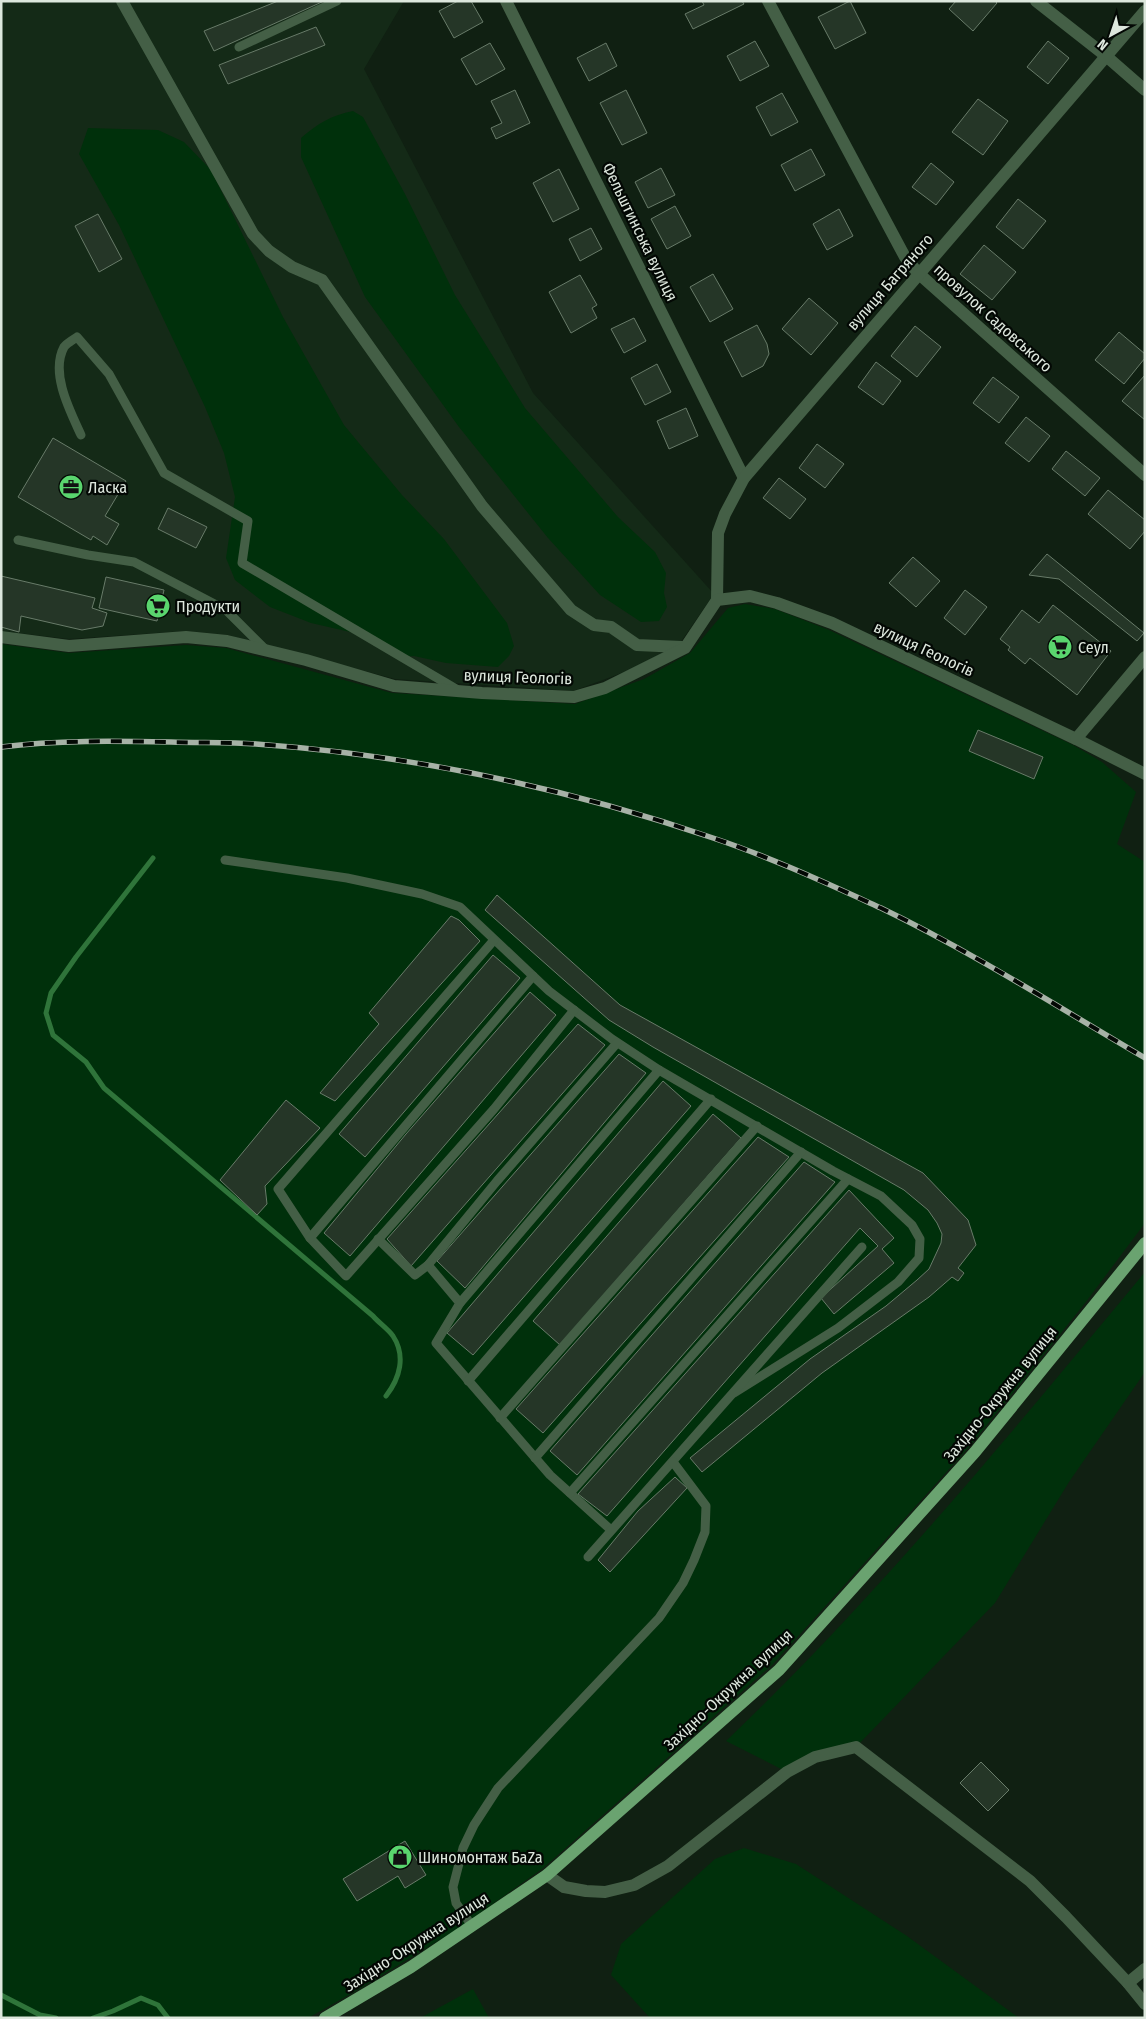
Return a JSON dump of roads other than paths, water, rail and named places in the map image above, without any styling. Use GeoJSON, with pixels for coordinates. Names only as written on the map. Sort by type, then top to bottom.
{"type":"FeatureCollection","features":[{"type":"Feature","properties":{"kind":"main road","name":"Західно-Окружна вулиця"},"geometry":{"type":"LineString","coordinates":[[325,2018],[412,1967],[547,1875],[778,1670],[975,1452],[1145,1243]]}},
{"type":"Feature","properties":{"kind":"street"},"geometry":{"type":"LineString","coordinates":[[122,1],[253,234],[269,251],[292,267],[322,280],[482,506],[571,610],[594,625],[611,627],[637,645],[685,648],[717,600]]}},
{"type":"Feature","properties":{"kind":"street","name":"Фельштинська вулиця"},"geometry":{"type":"LineString","coordinates":[[506,1],[744,478]]}},
{"type":"Feature","properties":{"kind":"street","name":"провулок Садовського"},"geometry":{"type":"LineString","coordinates":[[768,1],[905,257],[918,273],[1145,475]]}},
{"type":"Feature","properties":{"kind":"street"},"geometry":{"type":"LineString","coordinates":[[1036,1],[1106,56],[1145,90]]}},
{"type":"Feature","properties":{"kind":"street","name":"вулиця Багряного"},"geometry":{"type":"LineString","coordinates":[[717,600],[718,533],[744,478],[918,273],[1145,11]]}},
{"type":"Feature","properties":{"kind":"street","name":"вулиця Геологів"},"geometry":{"type":"LineString","coordinates":[[717,600],[750,596],[777,602],[832,624],[1076,739],[1145,774]]}},
{"type":"Feature","properties":{"kind":"street","name":"вулиця Геологів"},"geometry":{"type":"LineString","coordinates":[[1,637],[69,646],[186,637],[227,641],[306,660],[394,686],[574,697],[604,688],[685,648]]}},
{"type":"Feature","properties":{"kind":"street"},"geometry":{"type":"LineString","coordinates":[[1076,739],[1145,657]]}},
{"type":"Feature","properties":{"kind":"street"},"geometry":{"type":"LineString","coordinates":[[547,1875],[564,1887],[586,1891],[605,1892],[634,1885],[668,1866],[787,1772],[814,1757],[856,1747],[1030,1881],[1066,1916],[1145,2004]]}},
{"type":"Feature","properties":{"kind":"street"},"geometry":{"type":"LineString","coordinates":[[1128,1983],[1145,1970]]}},
{"type":"Feature","properties":{"kind":"lane"},"geometry":{"type":"LineString","coordinates":[[239,47],[337,1]]}},
{"type":"Feature","properties":{"kind":"lane"},"geometry":{"type":"LineString","coordinates":[[81,435],[63,396],[59,363],[65,346],[76,337],[109,374],[164,474],[248,521],[242,562],[458,691]]}},
{"type":"Feature","properties":{"kind":"lane"},"geometry":{"type":"LineString","coordinates":[[18,540],[88,555],[134,562],[226,610],[267,651]]}},
{"type":"Feature","properties":{"kind":"lane"},"geometry":{"type":"LineString","coordinates":[[225,860],[347,878],[422,894],[460,907],[549,991],[617,1043],[659,1070],[848,1179],[881,1196],[912,1225],[920,1239],[919,1258],[898,1282],[838,1328],[734,1393]]}},
{"type":"Feature","properties":{"kind":"lane"},"geometry":{"type":"LineString","coordinates":[[494,940],[278,1189],[310,1238],[346,1276],[494,1109],[574,1010]]}},
{"type":"Feature","properties":{"kind":"lane"},"geometry":{"type":"LineString","coordinates":[[310,1238],[532,976]]}},
{"type":"Feature","properties":{"kind":"lane"},"geometry":{"type":"LineString","coordinates":[[378,1239],[415,1275],[428,1265],[497,1181],[617,1043]]}},
{"type":"Feature","properties":{"kind":"lane"},"geometry":{"type":"LineString","coordinates":[[611,1530],[535,1458],[436,1343],[460,1303],[659,1070]]}},
{"type":"Feature","properties":{"kind":"lane"},"geometry":{"type":"LineString","coordinates":[[468,1381],[711,1099]]}},
{"type":"Feature","properties":{"kind":"lane"},"geometry":{"type":"LineString","coordinates":[[500,1418],[757,1126]]}},
{"type":"Feature","properties":{"kind":"lane"},"geometry":{"type":"LineString","coordinates":[[535,1458],[801,1152]]}},
{"type":"Feature","properties":{"kind":"lane"},"geometry":{"type":"LineString","coordinates":[[570,1493],[848,1179]]}},
{"type":"Feature","properties":{"kind":"lane"},"geometry":{"type":"LineString","coordinates":[[588,1557],[862,1247]]}},
{"type":"Feature","properties":{"kind":"lane"},"geometry":{"type":"LineString","coordinates":[[428,1265],[460,1303]]}},
{"type":"Feature","properties":{"kind":"lane"},"geometry":{"type":"LineString","coordinates":[[472,1926],[456,1903],[453,1887],[463,1848],[474,1825],[498,1788],[659,1618],[683,1583],[694,1560],[705,1532],[706,1506],[673,1462]]}},
{"type":"Feature","properties":{"kind":"waterway"},"geometry":{"type":"LineString","coordinates":[[153,858],[76,957],[51,993],[46,1013],[53,1035],[86,1062],[104,1088],[391,1333],[399,1351],[400,1367],[395,1382],[386,1396]]}},
{"type":"Feature","properties":{"kind":"waterway"},"geometry":{"type":"LineString","coordinates":[[1,1995],[40,2015],[56,2018]]}},
{"type":"Feature","properties":{"kind":"waterway"},"geometry":{"type":"LineString","coordinates":[[93,2018],[141,1998],[158,2005],[168,2018]]}},
{"type":"Feature","properties":{"kind":"railway"},"geometry":{"type":"LineString","coordinates":[[1,747],[65,742],[129,741],[245,743],[314,749],[372,756],[488,776],[601,804],[658,820],[756,853],[881,908],[982,961],[1145,1058]]}},
{"type":"Feature","properties":{"kind":"place","name":"Ласка"},"geometry":{"type":"Point","coordinates":[71,487]}},
{"type":"Feature","properties":{"kind":"place","name":"Продукти"},"geometry":{"type":"Point","coordinates":[158,606]}},
{"type":"Feature","properties":{"kind":"place","name":"Сеул"},"geometry":{"type":"Point","coordinates":[1060,647]}},
{"type":"Feature","properties":{"kind":"place","name":"Шиномонтаж БаZa"},"geometry":{"type":"Point","coordinates":[400,1857]}}]}
